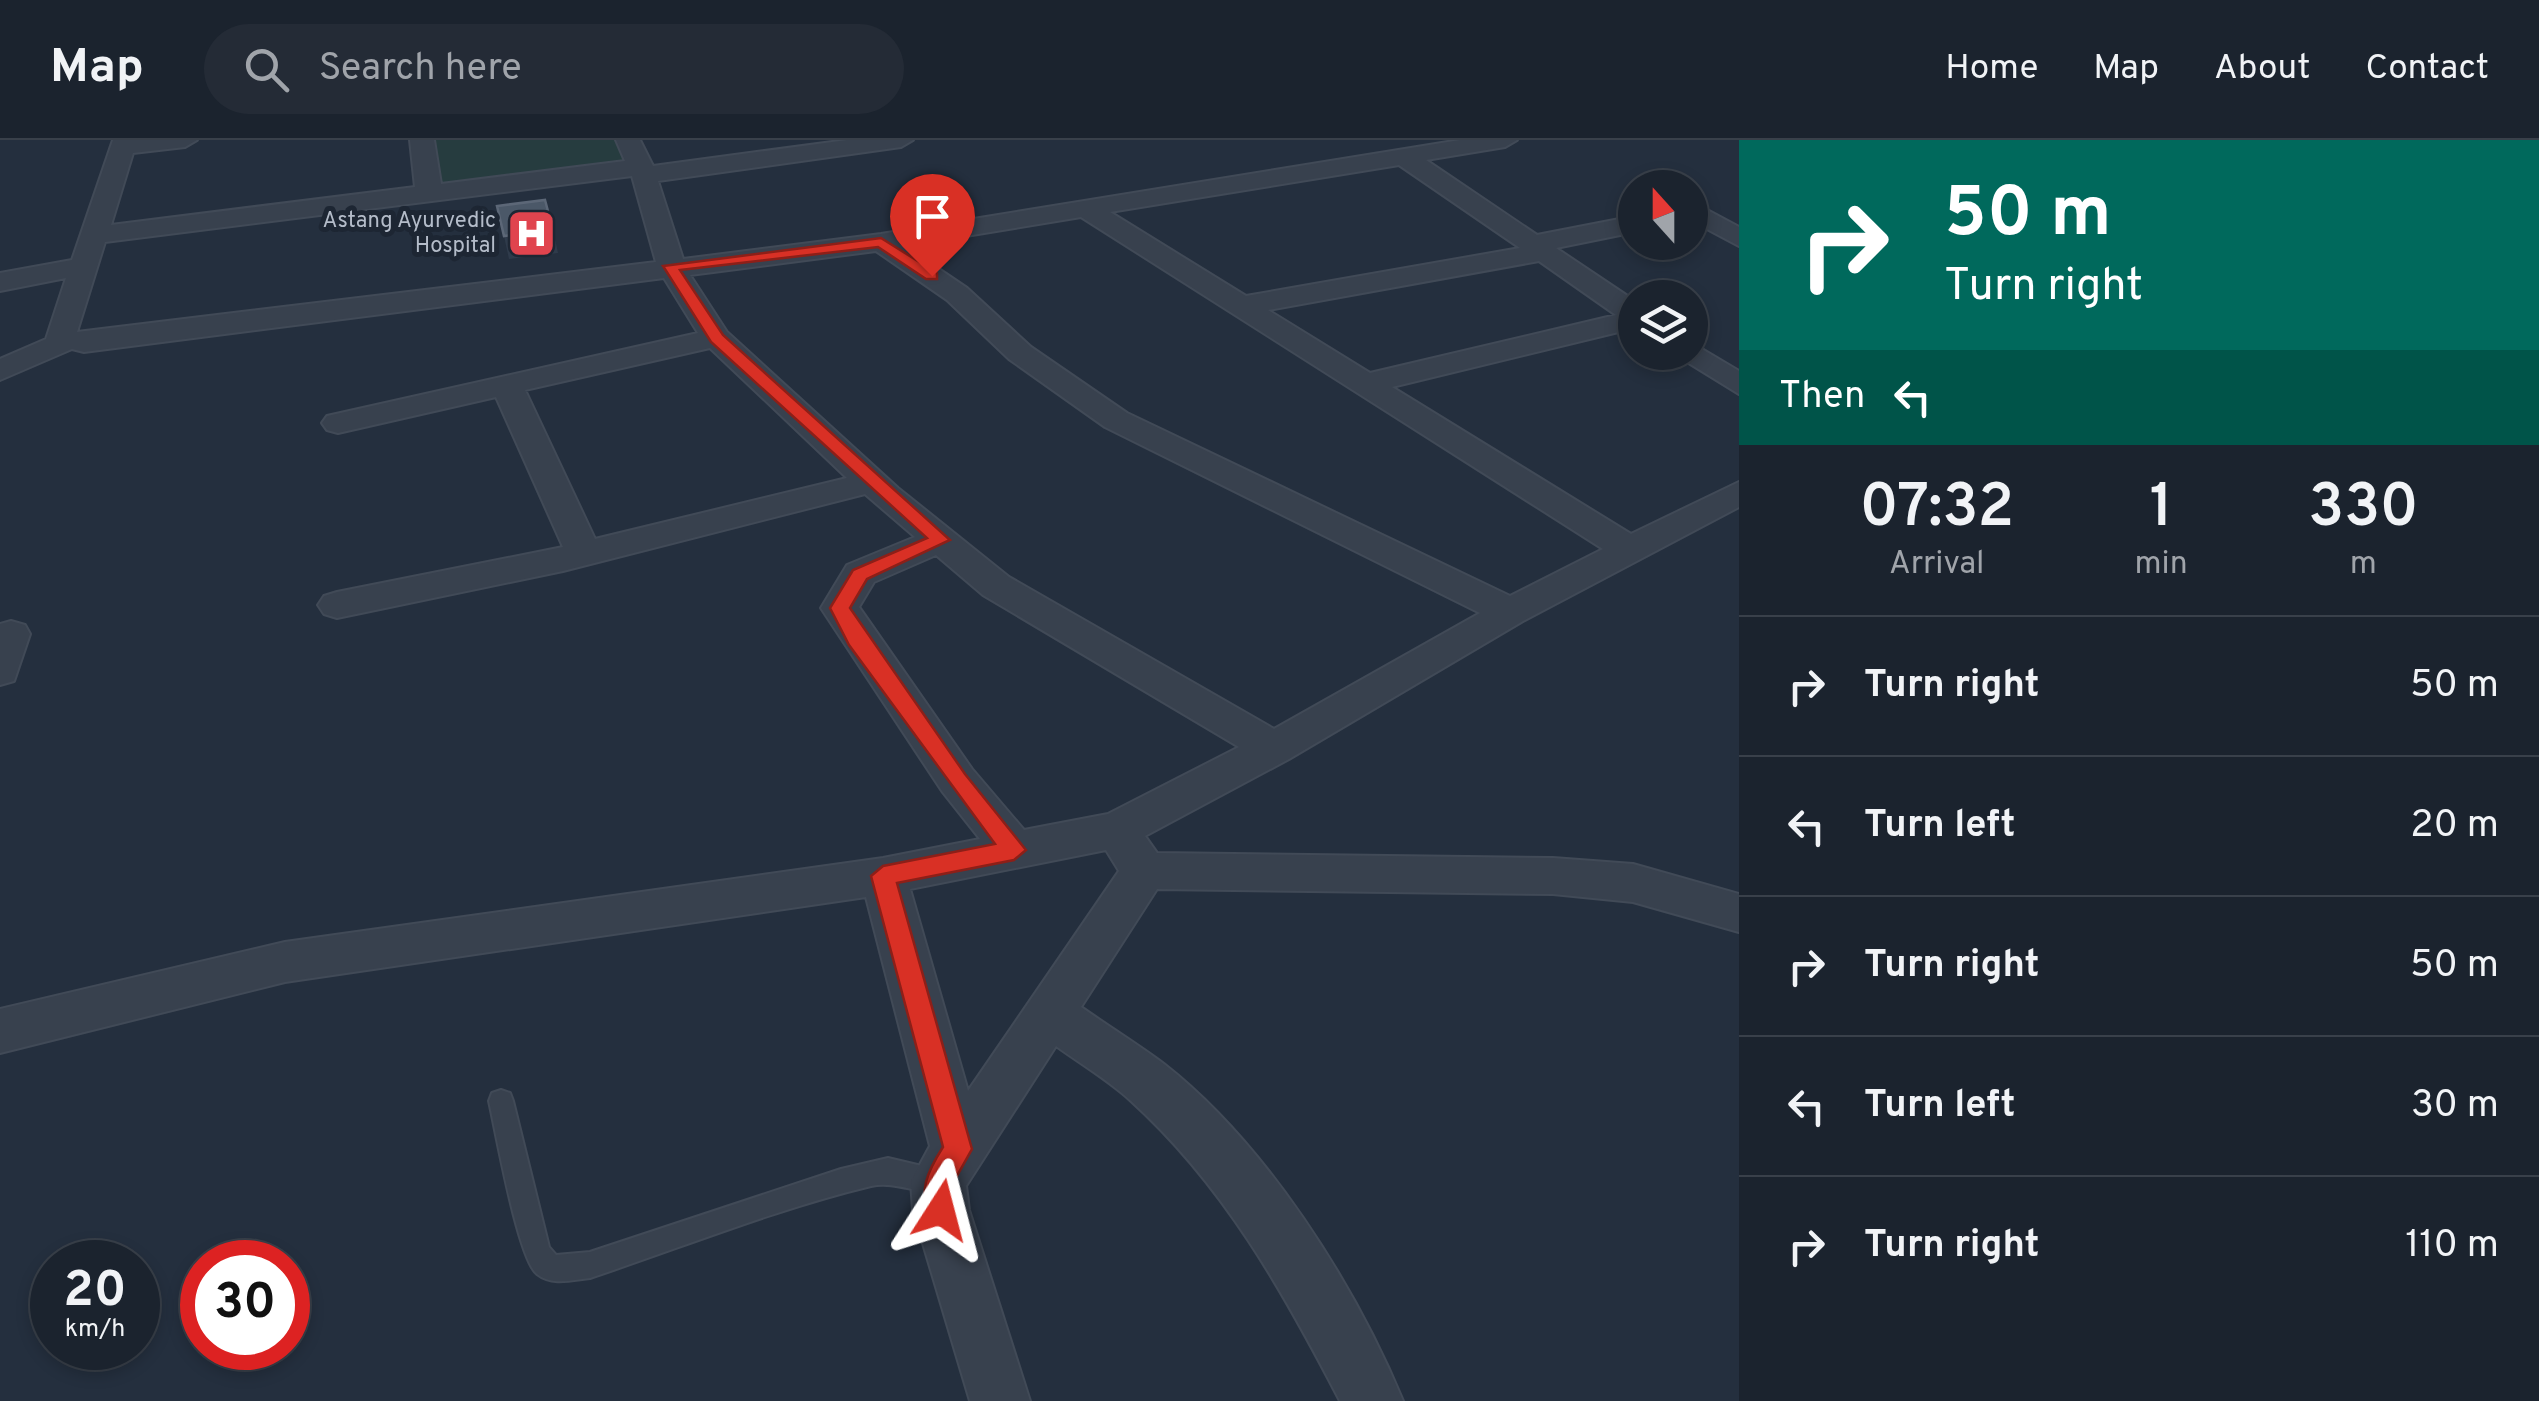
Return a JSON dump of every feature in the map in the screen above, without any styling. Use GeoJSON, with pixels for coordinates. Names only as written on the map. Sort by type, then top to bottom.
{"type":"FeatureCollection","features":[{"type":"Feature","properties":{"kind":"street"},"geometry":{"type":"LineString","coordinates":[[185,140],[124,144],[60,338],[84,343],[881,242],[1504,140]]}},
{"type":"Feature","properties":{"kind":"street"},"geometry":{"type":"LineString","coordinates":[[422,140],[429,194]]}},
{"type":"Feature","properties":{"kind":"street"},"geometry":{"type":"LineString","coordinates":[[93,235],[429,194],[638,161],[900,140]]}},
{"type":"Feature","properties":{"kind":"street"},"geometry":{"type":"LineString","coordinates":[[1309,150],[1330,170]]}},
{"type":"Feature","properties":{"kind":"street"},"geometry":{"type":"LineString","coordinates":[[1404,157],[1618,304]]}},
{"type":"Feature","properties":{"kind":"street"},"geometry":{"type":"LineString","coordinates":[[638,161],[670,266],[716,338],[872,482],[996,586],[1274,748]]}},
{"type":"Feature","properties":{"kind":"street"},"geometry":{"type":"LineString","coordinates":[[1708,209],[1739,204]]}},
{"type":"Feature","properties":{"kind":"street"},"geometry":{"type":"LineString","coordinates":[[1084,208],[1630,550]]}},
{"type":"Feature","properties":{"kind":"street"},"geometry":{"type":"LineString","coordinates":[[1708,220],[1739,238]]}},
{"type":"Feature","properties":{"kind":"street"},"geometry":{"type":"LineString","coordinates":[[1240,306],[1538,248],[1618,228]]}},
{"type":"Feature","properties":{"kind":"street"},"geometry":{"type":"LineString","coordinates":[[881,242],[957,294],[1020,353],[1116,420],[1510,612]]}},
{"type":"Feature","properties":{"kind":"street"},"geometry":{"type":"LineString","coordinates":[[0,282],[83,266]]}},
{"type":"Feature","properties":{"kind":"street"},"geometry":{"type":"LineString","coordinates":[[1364,384],[1618,320]]}},
{"type":"Feature","properties":{"kind":"street"},"geometry":{"type":"LineString","coordinates":[[338,422],[716,338]]}},
{"type":"Feature","properties":{"kind":"street"},"geometry":{"type":"LineString","coordinates":[[0,371],[68,340]]}},
{"type":"Feature","properties":{"kind":"street"},"geometry":{"type":"LineString","coordinates":[[1708,363],[1739,384]]}},
{"type":"Feature","properties":{"kind":"street"},"geometry":{"type":"LineString","coordinates":[[507,386],[584,554]]}},
{"type":"Feature","properties":{"kind":"street"},"geometry":{"type":"LineString","coordinates":[[337,604],[584,554],[872,482]]}},
{"type":"Feature","properties":{"kind":"street"},"geometry":{"type":"LineString","coordinates":[[0,1032],[285,962],[883,876],[1117,830],[1274,748],[1510,612],[1739,493]]}},
{"type":"Feature","properties":{"kind":"street"},"geometry":{"type":"LineString","coordinates":[[940,540],[860,574],[840,608],[857,640],[957,780],[1014,850]]}},
{"type":"Feature","properties":{"kind":"street"},"geometry":{"type":"LineString","coordinates":[[1117,830],[1144,871]]}},
{"type":"Feature","properties":{"kind":"street"},"geometry":{"type":"LineString","coordinates":[[1144,871],[1553,876],[1633,883],[1739,913]]}},
{"type":"Feature","properties":{"kind":"street"},"geometry":{"type":"LineString","coordinates":[[948,1165],[1144,871]]}},
{"type":"Feature","properties":{"kind":"street"},"geometry":{"type":"LineString","coordinates":[[883,876],[948,1165],[941,1210],[1000,1401]]}},
{"type":"Feature","properties":{"kind":"street"},"geometry":{"type":"LineString","coordinates":[[1050,1014],[1147,1082],[1216,1150],[1294,1254],[1373,1401]]}},
{"type":"Feature","properties":{"kind":"lane"},"geometry":{"type":"LineString","coordinates":[[501,1100],[536,1248],[542,1262],[554,1268],[590,1264],[840,1181],[888,1170],[948,1165]]}},
{"type":"Feature","properties":{"kind":"green space"},"geometry":{"type":"Polygon","coordinates":[[[427,140],[626,140],[638,166],[432,192],[427,140]]]}},
{"type":"Feature","properties":{"kind":"building"},"geometry":{"type":"Polygon","coordinates":[[[545,200],[553,230],[504,236],[497,206],[545,200]]]}},
{"type":"Feature","properties":{"kind":"place","name":"Astang Ayurvedic Hospital"},"geometry":{"type":"Point","coordinates":[531,234]}},
{"type":"Feature","properties":{"kind":"route"},"geometry":{"type":"LineString","coordinates":[[932,276],[881,242],[670,266],[716,338],[940,540],[860,574],[840,608],[857,640],[957,780],[1014,850],[883,876],[958,1149],[938,1181],[941,1210]]}}]}
